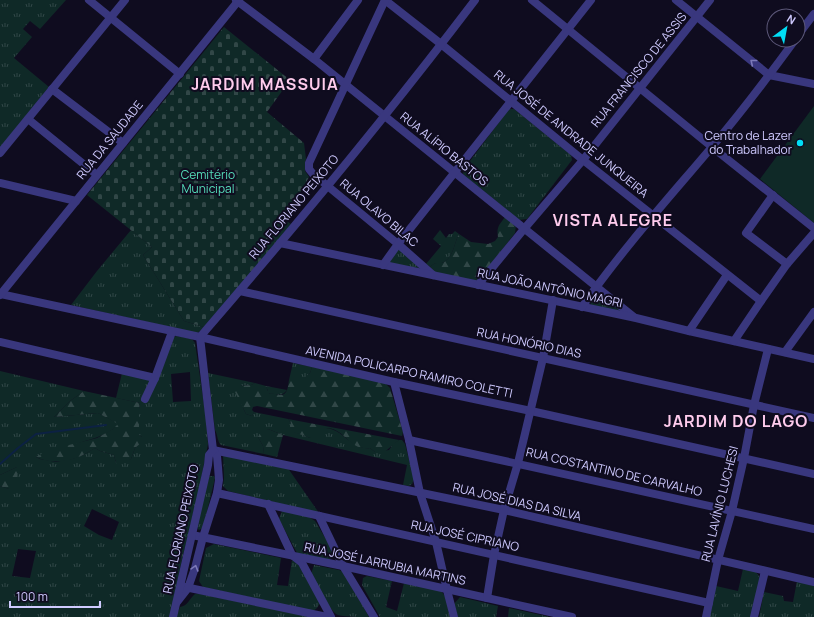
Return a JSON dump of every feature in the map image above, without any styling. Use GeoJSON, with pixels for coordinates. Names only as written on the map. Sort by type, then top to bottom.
{"type":"FeatureCollection","features":[{"type":"Feature","properties":{"kind":"street"},"geometry":{"type":"LineString","coordinates":[[89,0],[180,74]]}},
{"type":"Feature","properties":{"kind":"street"},"geometry":{"type":"LineString","coordinates":[[0,153],[125,0]]}},
{"type":"Feature","properties":{"kind":"street"},"geometry":{"type":"LineString","coordinates":[[314,59],[358,0]]}},
{"type":"Feature","properties":{"kind":"street"},"geometry":{"type":"LineString","coordinates":[[345,85],[385,0]]}},
{"type":"Feature","properties":{"kind":"street","name":"RUA JOSÉ DE ANDRADE JUNQUEIRA"},"geometry":{"type":"LineString","coordinates":[[385,0],[582,160],[761,301]]}},
{"type":"Feature","properties":{"kind":"street","name":"RUA FLORIANO PEIXOTO"},"geometry":{"type":"LineString","coordinates":[[173,617],[177,602],[195,568],[217,493],[219,480],[217,456],[213,450],[200,337],[327,186],[475,0]]}},
{"type":"Feature","properties":{"kind":"street"},"geometry":{"type":"LineString","coordinates":[[532,0],[567,30],[814,228]]}},
{"type":"Feature","properties":{"kind":"street"},"geometry":{"type":"LineString","coordinates":[[383,265],[591,0]]}},
{"type":"Feature","properties":{"kind":"street"},"geometry":{"type":"LineString","coordinates":[[676,0],[769,75],[814,84]]}},
{"type":"Feature","properties":{"kind":"street","name":"RUA FRANCISCO DE ASSIS"},"geometry":{"type":"LineString","coordinates":[[478,285],[582,160],[710,0]]}},
{"type":"Feature","properties":{"kind":"street","name":"RUA ALÍPIO BASTOS"},"geometry":{"type":"LineString","coordinates":[[238,1],[314,59],[636,318]]}},
{"type":"Feature","properties":{"kind":"street","name":"RUA DA SAUDADE"},"geometry":{"type":"LineString","coordinates":[[0,294],[238,1]]}},
{"type":"Feature","properties":{"kind":"street"},"geometry":{"type":"LineString","coordinates":[[806,24],[814,14]]}},
{"type":"Feature","properties":{"kind":"street"},"geometry":{"type":"LineString","coordinates":[[582,307],[596,286],[653,215],[712,147],[769,75],[788,48]]}},
{"type":"Feature","properties":{"kind":"street","name":"RUA OLAVO BILAC"},"geometry":{"type":"LineString","coordinates":[[345,85],[310,162],[309,169],[327,186],[434,275]]}},
{"type":"Feature","properties":{"kind":"street"},"geometry":{"type":"LineString","coordinates":[[52,89],[123,143]]}},
{"type":"Feature","properties":{"kind":"street"},"geometry":{"type":"LineString","coordinates":[[28,119],[97,175]]}},
{"type":"Feature","properties":{"kind":"street"},"geometry":{"type":"LineString","coordinates":[[0,183],[76,201]]}},
{"type":"Feature","properties":{"kind":"street"},"geometry":{"type":"LineString","coordinates":[[773,195],[746,233],[787,264]]}},
{"type":"Feature","properties":{"kind":"street"},"geometry":{"type":"LineString","coordinates":[[734,341],[787,264],[814,234]]}},
{"type":"Feature","properties":{"kind":"street","name":"RUA JOÃO ANTÔNIO MAGRI"},"geometry":{"type":"LineString","coordinates":[[280,243],[636,318],[814,359]]}},
{"type":"Feature","properties":{"kind":"street"},"geometry":{"type":"LineString","coordinates":[[689,331],[727,274]]}},
{"type":"Feature","properties":{"kind":"street","name":"RUA HONÓRIO DIAS"},"geometry":{"type":"LineString","coordinates":[[240,291],[814,418]]}},
{"type":"Feature","properties":{"kind":"street","name":"AVENIDA POLICARPO RAMIRO COLETTI"},"geometry":{"type":"LineString","coordinates":[[0,294],[814,474]]}},
{"type":"Feature","properties":{"kind":"street"},"geometry":{"type":"LineString","coordinates":[[487,598],[494,555],[504,510],[518,463],[543,358],[553,300]]}},
{"type":"Feature","properties":{"kind":"street"},"geometry":{"type":"LineString","coordinates":[[785,352],[814,312]]}},
{"type":"Feature","properties":{"kind":"street"},"geometry":{"type":"LineString","coordinates":[[145,399],[155,378],[172,332]]}},
{"type":"Feature","properties":{"kind":"street"},"geometry":{"type":"LineString","coordinates":[[0,342],[155,378]]}},
{"type":"Feature","properties":{"kind":"street","name":"RUA LAVÍNIO LUCHESI"},"geometry":{"type":"LineString","coordinates":[[706,617],[718,560],[732,511],[754,405],[768,349]]}},
{"type":"Feature","properties":{"kind":"street"},"geometry":{"type":"LineString","coordinates":[[394,382],[409,440],[420,493],[436,542],[454,617]]}},
{"type":"Feature","properties":{"kind":"street","name":"RUA COSTANTINO DE CARVALHO"},"geometry":{"type":"LineString","coordinates":[[409,440],[814,529]]}},
{"type":"Feature","properties":{"kind":"street","name":"RUA FLORIANO PEIXOTO"},"geometry":{"type":"LineString","coordinates":[[184,587],[192,535],[209,455],[213,450]]}},
{"type":"Feature","properties":{"kind":"street","name":"RUA JOSÉ DIAS DA SILVA"},"geometry":{"type":"LineString","coordinates":[[213,450],[504,510],[814,582]]}},
{"type":"Feature","properties":{"kind":"street","name":"RUA JOSÉ CIPRIANO"},"geometry":{"type":"LineString","coordinates":[[217,493],[709,603]]}},
{"type":"Feature","properties":{"kind":"street"},"geometry":{"type":"LineString","coordinates":[[268,504],[292,555],[302,563],[331,617]]}},
{"type":"Feature","properties":{"kind":"street"},"geometry":{"type":"LineString","coordinates":[[319,516],[343,566],[374,617]]}},
{"type":"Feature","properties":{"kind":"street","name":"RUA JOSÉ LARRUBIA MARTINS"},"geometry":{"type":"LineString","coordinates":[[192,535],[343,566],[572,617]]}},
{"type":"Feature","properties":{"kind":"street"},"geometry":{"type":"LineString","coordinates":[[754,617],[765,571]]}},
{"type":"Feature","properties":{"kind":"street"},"geometry":{"type":"LineString","coordinates":[[184,587],[327,617]]}},
{"type":"Feature","properties":{"kind":"green space"},"geometry":{"type":"Polygon","coordinates":[[[0,0],[66,0],[40,29],[30,21],[23,29],[32,37],[14,58],[49,87],[0,148],[0,0]]]}},
{"type":"Feature","properties":{"kind":"green space","name":"Cemitério Municipal"},"geometry":{"type":"Polygon","coordinates":[[[224,27],[290,80],[267,112],[304,143],[306,159],[305,171],[309,177],[285,220],[291,224],[204,327],[184,321],[143,255],[152,247],[87,195],[224,27]]]}},
{"type":"Feature","properties":{"kind":"green space","name":"Centro de Lazer do Trabalhador"},"geometry":{"type":"Polygon","coordinates":[[[814,106],[814,223],[760,179],[814,106]]]}},
{"type":"Feature","properties":{"kind":"green space"},"geometry":{"type":"Polygon","coordinates":[[[509,109],[514,109],[571,155],[572,160],[527,219],[519,220],[463,174],[464,169],[509,109]]]}},
{"type":"Feature","properties":{"kind":"green space"},"geometry":{"type":"Polygon","coordinates":[[[505,217],[516,225],[515,233],[479,279],[475,281],[436,273],[430,267],[436,263],[444,262],[450,256],[459,234],[471,242],[488,244],[495,241],[498,237],[499,226],[505,217]]]}},
{"type":"Feature","properties":{"kind":"green space"},"geometry":{"type":"Polygon","coordinates":[[[131,230],[152,247],[143,255],[184,321],[204,327],[197,333],[71,305],[131,230]]]}},
{"type":"Feature","properties":{"kind":"green space"},"geometry":{"type":"Polygon","coordinates":[[[440,230],[446,238],[449,234],[452,234],[455,231],[459,234],[450,256],[444,262],[436,263],[430,267],[426,264],[441,246],[433,239],[440,230]]]}},
{"type":"Feature","properties":{"kind":"green space"},"geometry":{"type":"Polygon","coordinates":[[[397,249],[400,249],[421,270],[390,263],[390,259],[397,249]]]}},
{"type":"Feature","properties":{"kind":"green space"},"geometry":{"type":"Polygon","coordinates":[[[596,293],[600,293],[622,312],[591,305],[590,301],[596,293]]]}},
{"type":"Feature","properties":{"kind":"green space"},"geometry":{"type":"Polygon","coordinates":[[[176,336],[192,339],[195,343],[206,418],[208,444],[170,617],[0,617],[0,486],[9,489],[17,467],[0,475],[0,371],[84,391],[70,401],[54,417],[98,413],[119,424],[109,432],[97,437],[36,457],[56,462],[72,459],[95,448],[114,455],[116,463],[131,459],[135,448],[141,442],[142,437],[139,435],[140,403],[116,398],[122,373],[148,378],[150,382],[172,339],[176,336]],[[190,372],[171,374],[173,402],[191,401],[190,372]],[[92,509],[84,526],[99,535],[112,540],[119,522],[92,509]],[[18,549],[12,576],[30,578],[36,551],[18,549]]]}},
{"type":"Feature","properties":{"kind":"green space"},"geometry":{"type":"Polygon","coordinates":[[[293,363],[312,367],[310,373],[303,380],[289,380],[293,363]]]}},
{"type":"Feature","properties":{"kind":"green space"},"geometry":{"type":"Polygon","coordinates":[[[312,367],[384,382],[390,388],[403,432],[402,436],[257,406],[253,407],[252,410],[254,412],[252,416],[246,414],[234,390],[240,386],[255,383],[266,386],[269,394],[282,395],[287,390],[289,380],[303,379],[310,373],[312,367]]]}},
{"type":"Feature","properties":{"kind":"green space"},"geometry":{"type":"Polygon","coordinates":[[[208,373],[255,383],[240,386],[243,408],[246,414],[252,416],[254,412],[288,419],[294,432],[310,438],[314,428],[331,429],[356,445],[370,448],[375,452],[389,450],[393,444],[399,440],[402,440],[405,444],[414,479],[412,484],[409,486],[403,485],[407,465],[283,435],[268,429],[258,437],[263,446],[264,454],[221,445],[215,430],[208,373]]]}},
{"type":"Feature","properties":{"kind":"green space"},"geometry":{"type":"Polygon","coordinates":[[[266,386],[287,390],[281,395],[268,394],[266,386]]]}},
{"type":"Feature","properties":{"kind":"green space"},"geometry":{"type":"Polygon","coordinates":[[[84,391],[140,403],[139,435],[142,437],[142,442],[135,448],[131,459],[120,465],[116,463],[114,455],[95,448],[81,456],[65,461],[47,461],[36,457],[49,450],[97,438],[113,429],[118,424],[98,413],[54,417],[70,401],[84,391]]]}},
{"type":"Feature","properties":{"kind":"green space"},"geometry":{"type":"Polygon","coordinates":[[[288,419],[399,440],[383,453],[375,452],[370,448],[355,445],[337,431],[332,429],[314,429],[314,435],[310,438],[296,433],[291,431],[291,423],[288,419]]]}},
{"type":"Feature","properties":{"kind":"green space"},"geometry":{"type":"Polygon","coordinates":[[[268,429],[283,435],[277,457],[264,454],[263,446],[258,437],[261,432],[268,429]]]}},
{"type":"Feature","properties":{"kind":"green space"},"geometry":{"type":"Polygon","coordinates":[[[223,454],[285,464],[319,513],[228,491],[223,486],[223,454]]]}},
{"type":"Feature","properties":{"kind":"green space"},"geometry":{"type":"Polygon","coordinates":[[[17,467],[17,479],[14,488],[9,489],[0,486],[0,475],[17,467]]]}},
{"type":"Feature","properties":{"kind":"green space"},"geometry":{"type":"Polygon","coordinates":[[[210,476],[214,476],[215,478],[203,528],[199,530],[197,526],[210,476]]]}},
{"type":"Feature","properties":{"kind":"green space"},"geometry":{"type":"Polygon","coordinates":[[[282,511],[309,517],[315,521],[333,551],[333,557],[329,560],[297,553],[279,519],[282,511]]]}},
{"type":"Feature","properties":{"kind":"green space"},"geometry":{"type":"Polygon","coordinates":[[[214,544],[281,558],[277,585],[288,586],[292,560],[298,564],[320,603],[313,611],[203,587],[199,581],[206,548],[214,544]]]}},
{"type":"Feature","properties":{"kind":"green space"},"geometry":{"type":"Polygon","coordinates":[[[314,565],[344,572],[369,617],[338,615],[327,603],[311,574],[314,565]]]}},
{"type":"Feature","properties":{"kind":"green space"},"geometry":{"type":"Polygon","coordinates":[[[743,569],[756,572],[760,578],[751,617],[709,617],[716,586],[738,591],[743,569]]]}},
{"type":"Feature","properties":{"kind":"green space"},"geometry":{"type":"Polygon","coordinates":[[[367,576],[392,581],[386,607],[397,611],[404,583],[441,591],[445,596],[450,617],[380,617],[362,585],[363,578],[367,576]]]}},
{"type":"Feature","properties":{"kind":"green space"},"geometry":{"type":"Polygon","coordinates":[[[797,581],[814,585],[814,617],[759,617],[764,592],[783,596],[784,601],[793,602],[797,581]]]}},
{"type":"Feature","properties":{"kind":"green space"},"geometry":{"type":"Polygon","coordinates":[[[195,594],[311,617],[176,617],[180,607],[187,604],[195,594]]]}},
{"type":"Feature","properties":{"kind":"green space"},"geometry":{"type":"Polygon","coordinates":[[[460,597],[498,606],[496,617],[458,617],[454,604],[460,597]]]}},
{"type":"Feature","properties":{"kind":"green space"},"geometry":{"type":"Polygon","coordinates":[[[509,608],[550,617],[508,617],[509,608]]]}},
{"type":"Feature","properties":{"kind":"waterway"},"geometry":{"type":"LineString","coordinates":[[0,464],[36,434],[106,425]]}},
{"type":"Feature","properties":{"kind":"place","name":"Centro de Lazer do Trabalhador"},"geometry":{"type":"Point","coordinates":[800,143]}},
{"type":"Feature","properties":{"kind":"district","name":"JARDIM MASSUIA"},"geometry":{"type":"Point","coordinates":[265,84]}},
{"type":"Feature","properties":{"kind":"district","name":"VISTA ALEGRE"},"geometry":{"type":"Point","coordinates":[613,220]}},
{"type":"Feature","properties":{"kind":"district","name":"JARDIM DO LAGO"},"geometry":{"type":"Point","coordinates":[736,421]}}]}
